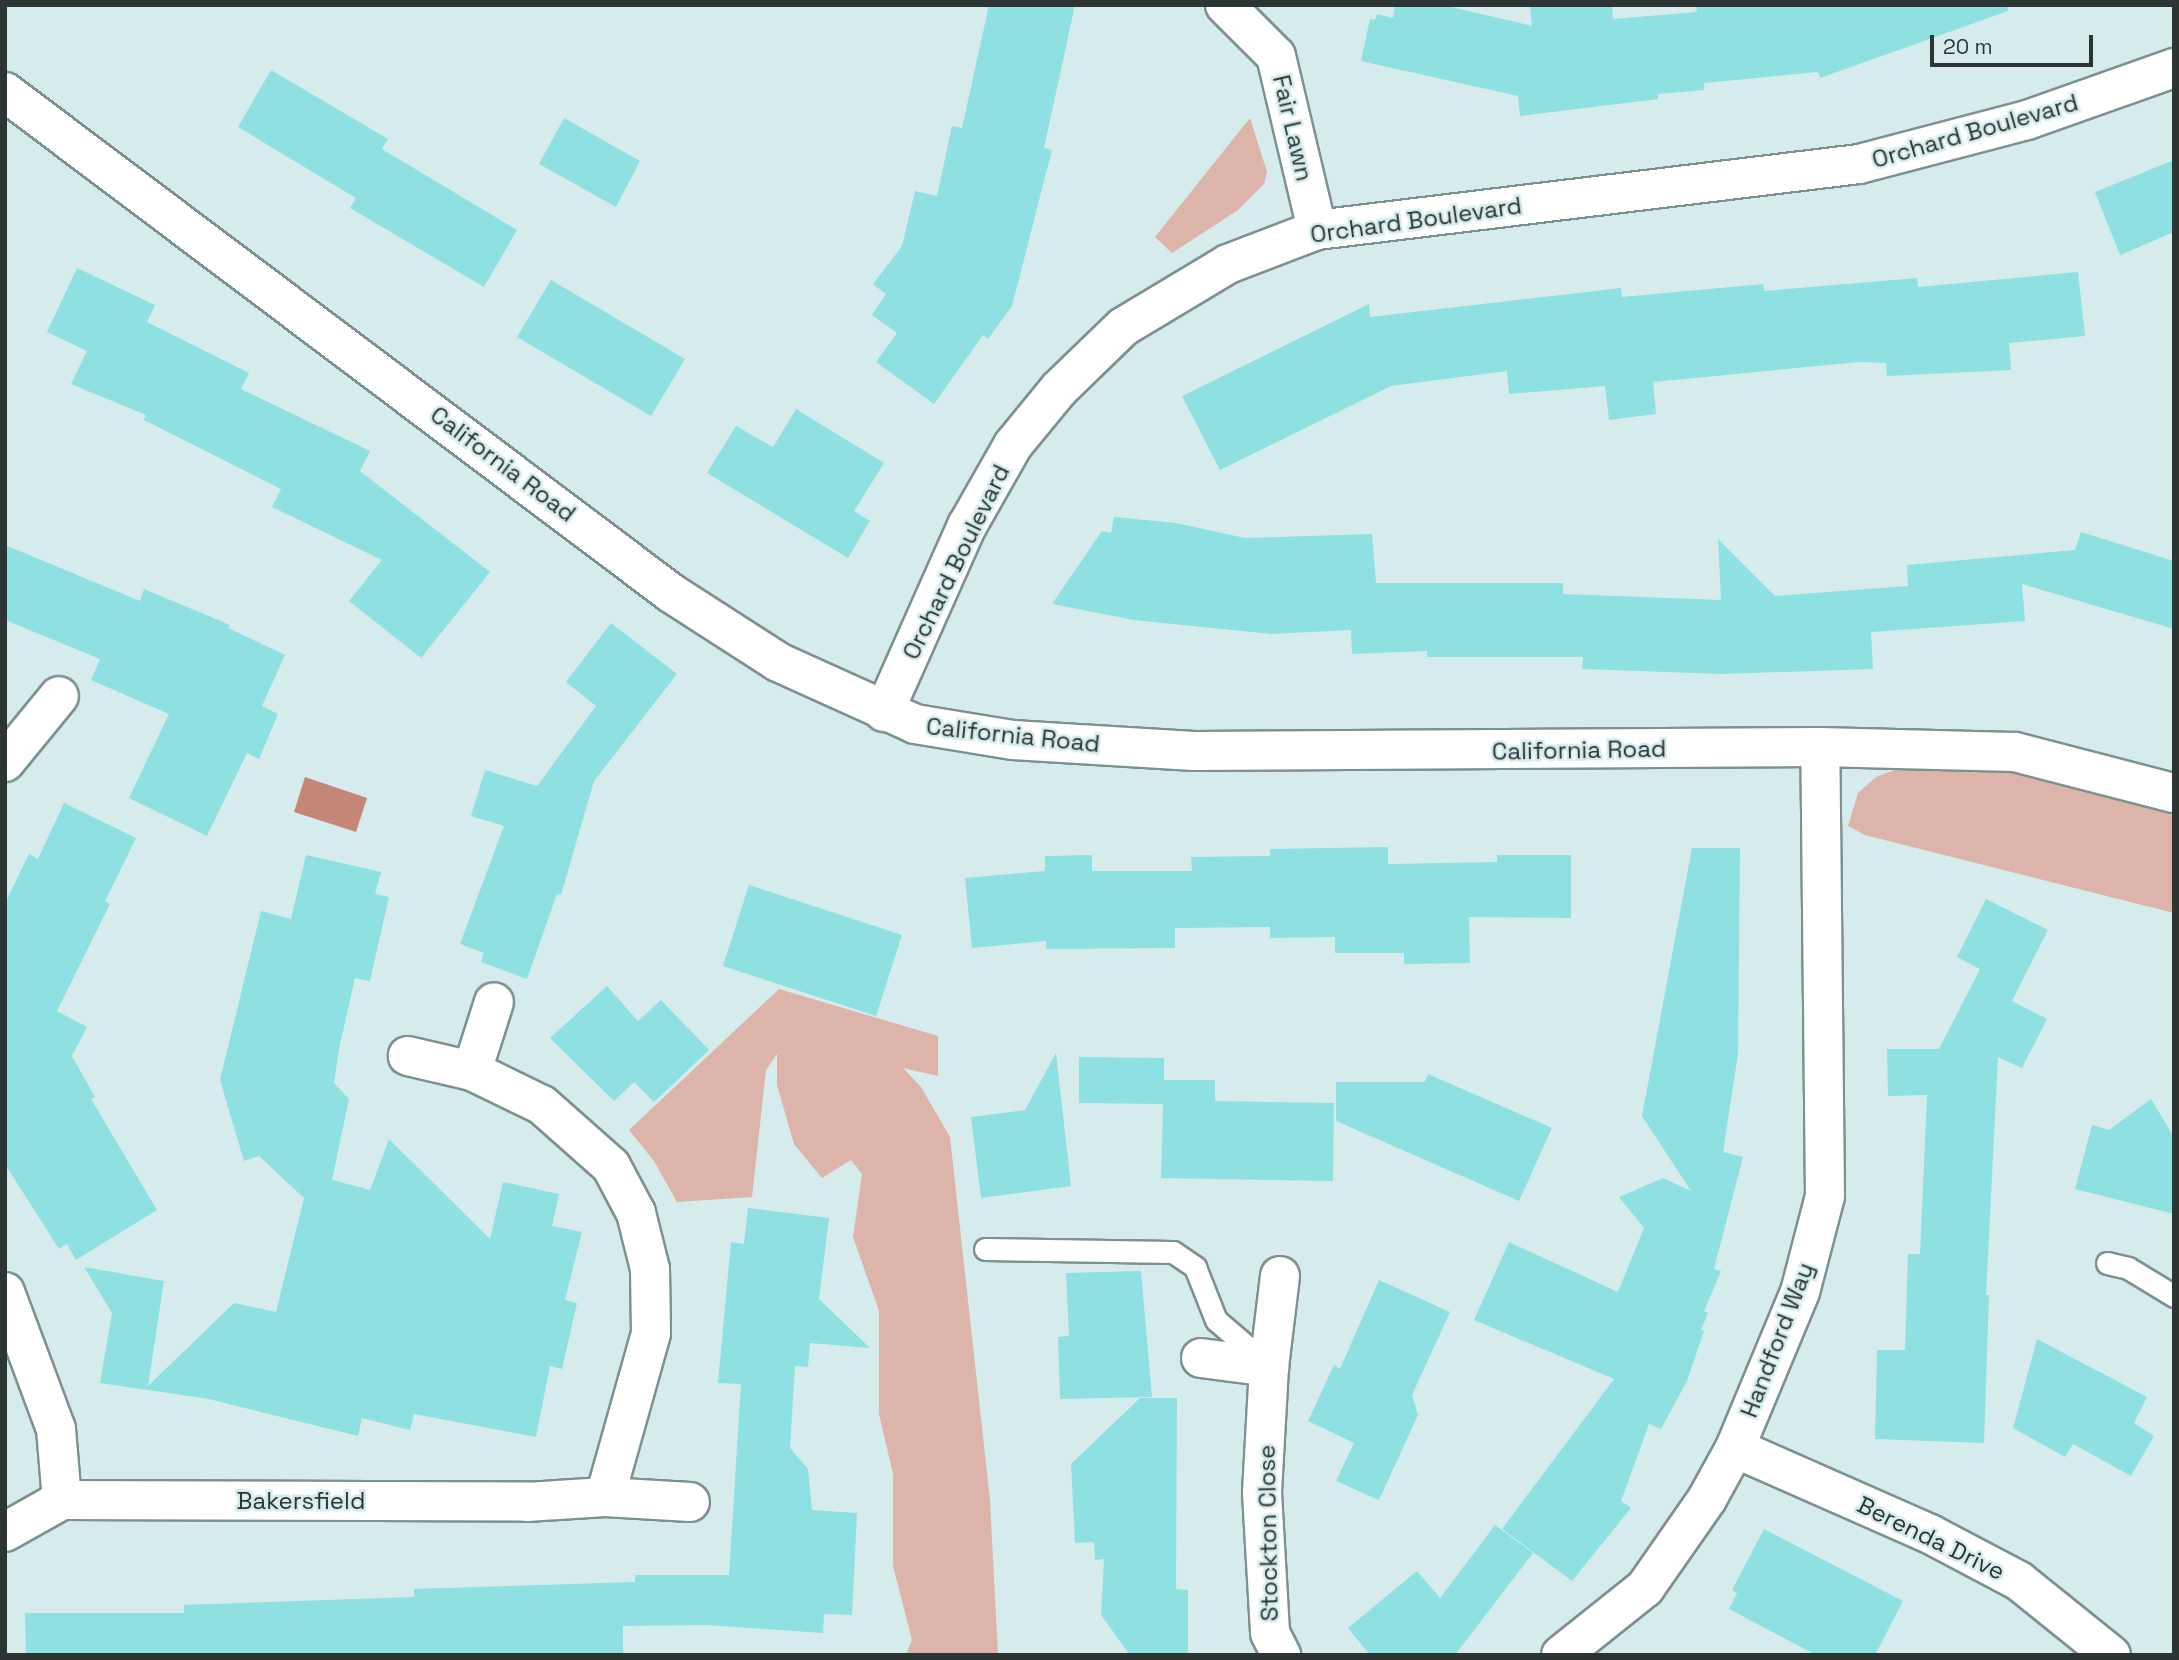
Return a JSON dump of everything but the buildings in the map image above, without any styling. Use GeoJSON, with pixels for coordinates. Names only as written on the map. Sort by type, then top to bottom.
{"type":"FeatureCollection","features":[{"type":"Feature","properties":{"kind":"street","name":"Fair Lawn"},"geometry":{"type":"LineString","coordinates":[[1224,5],[1276,56],[1317,230]]}},
{"type":"Feature","properties":{"kind":"street","name":"Orchard Boulevard"},"geometry":{"type":"LineString","coordinates":[[884,712],[967,526],[1013,446],[1059,389],[1123,327],[1228,264],[1317,230],[1859,164],[2027,120],[2174,68]]}},
{"type":"Feature","properties":{"kind":"street","name":"California Road"},"geometry":{"type":"LineString","coordinates":[[5,92],[671,593],[778,662],[915,724],[1013,740],[1194,751],[1820,747],[2015,752],[2174,793]]}},
{"type":"Feature","properties":{"kind":"street"},"geometry":{"type":"LineString","coordinates":[[7,756],[59,696]]}},
{"type":"Feature","properties":{"kind":"street","name":"Handford Way"},"geometry":{"type":"LineString","coordinates":[[1561,1655],[1645,1588],[1707,1499],[1735,1448],[1800,1293],[1825,1196],[1820,747]]}},
{"type":"Feature","properties":{"kind":"street"},"geometry":{"type":"LineString","coordinates":[[472,1071],[494,1002]]}},
{"type":"Feature","properties":{"kind":"street"},"geometry":{"type":"LineString","coordinates":[[408,1056],[472,1071],[542,1105],[611,1166],[636,1213],[650,1269],[651,1334],[605,1497]]}},
{"type":"Feature","properties":{"kind":"street","name":"Stockton Close"},"geometry":{"type":"LineString","coordinates":[[1280,1276],[1269,1367],[1262,1493],[1270,1633],[1281,1655]]}},
{"type":"Feature","properties":{"kind":"street"},"geometry":{"type":"LineString","coordinates":[[5,1292],[56,1429],[62,1500]]}},
{"type":"Feature","properties":{"kind":"street"},"geometry":{"type":"LineString","coordinates":[[1201,1358],[1269,1367]]}},
{"type":"Feature","properties":{"kind":"street","name":"Berenda Drive"},"geometry":{"type":"LineString","coordinates":[[1735,1448],[1930,1534],[2019,1581],[2111,1655]]}},
{"type":"Feature","properties":{"kind":"street","name":"Bakersfield"},"geometry":{"type":"LineString","coordinates":[[5,1532],[62,1500],[527,1502],[605,1497],[690,1502]]}},
{"type":"Feature","properties":{"kind":"lane"},"geometry":{"type":"LineString","coordinates":[[985,1249],[1173,1252],[1195,1267],[1216,1320],[1269,1367]]}},
{"type":"Feature","properties":{"kind":"lane"},"geometry":{"type":"LineString","coordinates":[[2107,1263],[2128,1268],[2174,1296]]}},
{"type":"Feature","properties":{"kind":"shaded area"},"geometry":{"type":"Polygon","coordinates":[[[1250,118],[1267,172],[1264,184],[1238,210],[1172,253],[1155,237],[1250,118]]]}},
{"type":"Feature","properties":{"kind":"shaded area"},"geometry":{"type":"Polygon","coordinates":[[[1910,764],[2014,773],[2143,804],[2174,816],[2174,913],[1865,835],[1848,826],[1858,793],[1876,777],[1910,764]]]}},
{"type":"Feature","properties":{"kind":"shaded area"},"geometry":{"type":"Polygon","coordinates":[[[305,777],[367,798],[356,832],[294,812],[305,777]]]}},
{"type":"Feature","properties":{"kind":"shaded area"},"geometry":{"type":"Polygon","coordinates":[[[779,989],[938,1036],[938,1076],[903,1068],[921,1087],[950,1137],[990,1500],[998,1655],[906,1655],[912,1640],[893,1566],[893,1474],[879,1414],[879,1311],[853,1237],[862,1174],[851,1160],[822,1178],[794,1144],[777,1085],[777,1054],[766,1070],[752,1197],[677,1202],[654,1161],[629,1130],[779,989]]]}}]}
